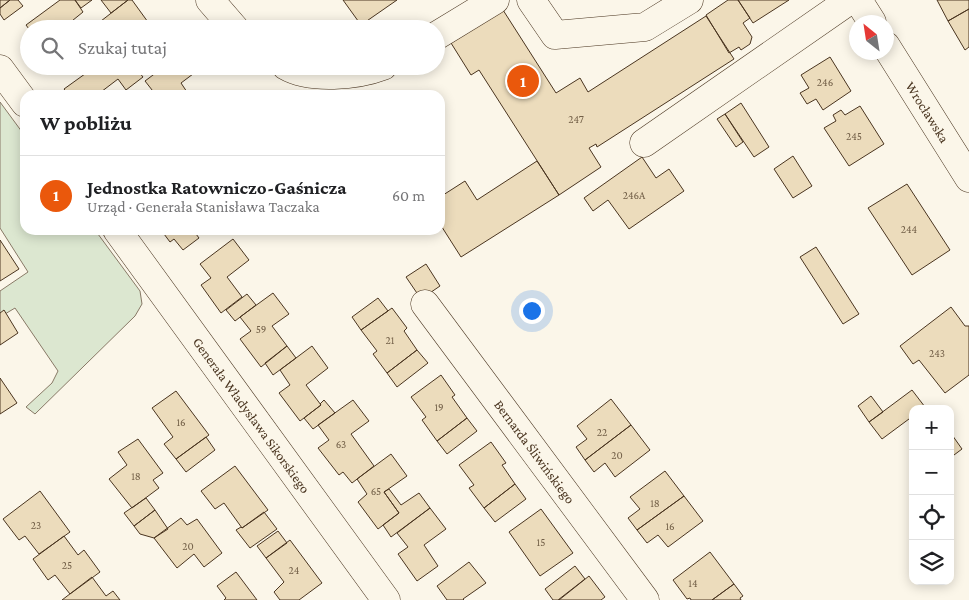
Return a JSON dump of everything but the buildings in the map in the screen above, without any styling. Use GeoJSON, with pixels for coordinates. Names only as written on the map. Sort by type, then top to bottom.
{"type":"FeatureCollection","features":[{"type":"Feature","properties":{"kind":"street"},"geometry":{"type":"LineString","coordinates":[[210,0],[227,20]]}},
{"type":"Feature","properties":{"kind":"street"},"geometry":{"type":"LineString","coordinates":[[445,31],[495,0]]}},
{"type":"Feature","properties":{"kind":"street"},"geometry":{"type":"LineString","coordinates":[[531,0],[555,36],[645,26],[689,0]]}},
{"type":"Feature","properties":{"kind":"street"},"geometry":{"type":"LineString","coordinates":[[644,143],[850,0]]}},
{"type":"Feature","properties":{"kind":"street"},"geometry":{"type":"LineString","coordinates":[[858,0],[868,15]]}},
{"type":"Feature","properties":{"kind":"street","name":"Wrocławska"},"geometry":{"type":"LineString","coordinates":[[894,59],[969,178]]}},
{"type":"Feature","properties":{"kind":"street"},"geometry":{"type":"LineString","coordinates":[[0,69],[20,96]]}},
{"type":"Feature","properties":{"kind":"street"},"geometry":{"type":"LineString","coordinates":[[328,75],[344,75]]}},
{"type":"Feature","properties":{"kind":"street","name":"Generała Władysława Sikorskiego"},"geometry":{"type":"LineString","coordinates":[[121,235],[386,600]]}},
{"type":"Feature","properties":{"kind":"street","name":"Bernarda Śliwińskiego"},"geometry":{"type":"LineString","coordinates":[[425,304],[645,600]]}},
{"type":"Feature","properties":{"kind":"green space"},"geometry":{"type":"Polygon","coordinates":[[[0,102],[20,129],[20,235],[99,235],[140,291],[142,304],[135,316],[35,414],[26,407],[52,383],[58,371],[15,308],[0,317],[0,291],[28,272],[0,228],[0,102]]]}},
{"type":"Feature","properties":{"kind":"place","name":"Jednostka Ratowniczo-Gaśnicza"},"geometry":{"type":"Point","coordinates":[523,81]}}]}
